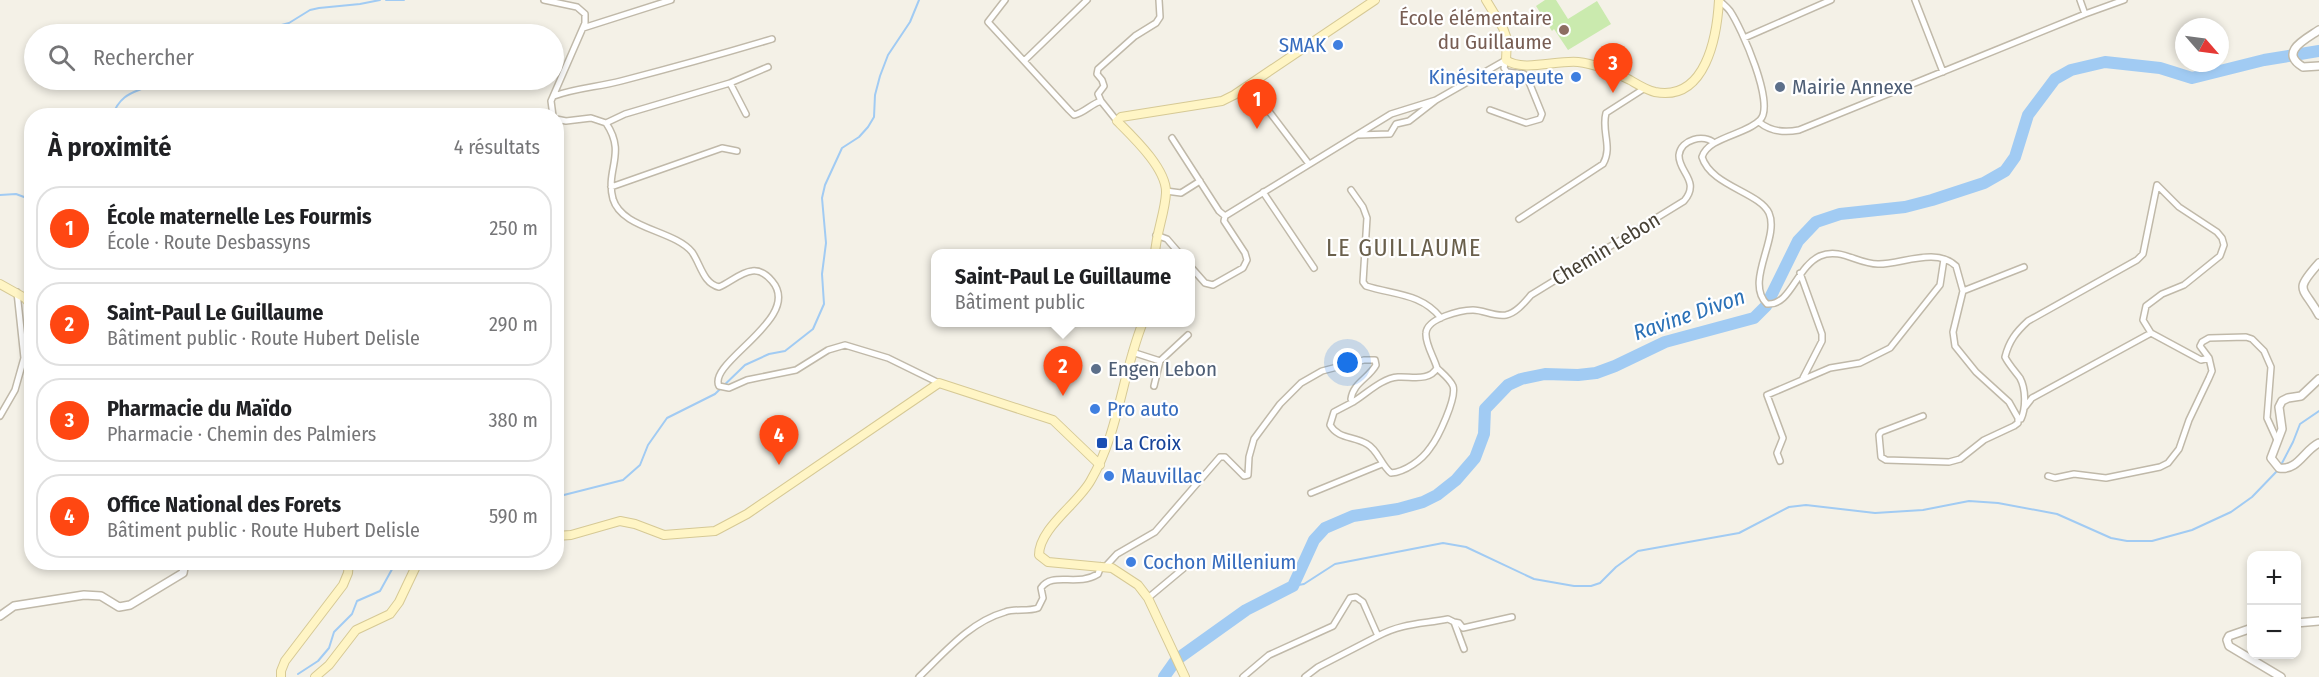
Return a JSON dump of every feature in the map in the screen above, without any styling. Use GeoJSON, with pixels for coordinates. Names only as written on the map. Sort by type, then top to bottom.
{"type":"FeatureCollection","features":[{"type":"Feature","properties":{"kind":"main road"},"geometry":{"type":"LineString","coordinates":[[1155,249],[1166,191],[1163,180],[1149,153],[1117,121],[1121,117],[1133,114],[1222,101],[1375,0]]}},
{"type":"Feature","properties":{"kind":"main road"},"geometry":{"type":"LineString","coordinates":[[1486,0],[1507,39],[1506,60],[1516,66],[1561,61],[1581,62],[1654,92],[1678,90],[1695,79],[1703,69],[1712,51],[1720,0]]}},
{"type":"Feature","properties":{"kind":"main road"},"geometry":{"type":"LineString","coordinates":[[0,284],[24,297]]}},
{"type":"Feature","properties":{"kind":"main road"},"geometry":{"type":"LineString","coordinates":[[1141,327],[1132,352],[1112,432],[1100,465],[1084,492],[1055,522],[1041,544],[1039,555],[1044,560],[1056,563],[1103,566],[1133,581],[1148,598],[1185,677]]}},
{"type":"Feature","properties":{"kind":"main road"},"geometry":{"type":"LineString","coordinates":[[564,535],[620,521],[664,535],[715,531],[747,514],[939,383],[1053,420],[1100,465]]}},
{"type":"Feature","properties":{"kind":"main road"},"geometry":{"type":"LineString","coordinates":[[281,677],[285,661],[342,585],[348,570]]}},
{"type":"Feature","properties":{"kind":"main road"},"geometry":{"type":"LineString","coordinates":[[315,677],[329,665],[356,630],[390,614],[399,602],[414,570]]}},
{"type":"Feature","properties":{"kind":"street"},"geometry":{"type":"LineString","coordinates":[[544,0],[577,7],[585,14],[583,27],[564,72]]}},
{"type":"Feature","properties":{"kind":"street"},"geometry":{"type":"LineString","coordinates":[[583,27],[671,0]]}},
{"type":"Feature","properties":{"kind":"street"},"geometry":{"type":"LineString","coordinates":[[1005,0],[988,22],[1074,114],[1079,114],[1094,103],[1101,101]]}},
{"type":"Feature","properties":{"kind":"street"},"geometry":{"type":"LineString","coordinates":[[1024,61],[1087,0]]}},
{"type":"Feature","properties":{"kind":"street"},"geometry":{"type":"LineString","coordinates":[[1117,121],[1098,94],[1104,86],[1097,74],[1098,69],[1136,36],[1156,23],[1160,17],[1159,0]]}},
{"type":"Feature","properties":{"kind":"street"},"geometry":{"type":"LineString","coordinates":[[1720,0],[1744,38],[1759,79],[1765,112],[1759,122],[1714,143],[1705,150],[1702,157],[1718,178],[1764,206],[1769,214],[1770,236],[1761,265],[1761,296],[1767,304],[1776,304],[1785,298],[1800,273],[1811,261],[1828,254],[1843,255],[1876,264],[1932,257],[1944,259],[1956,267],[1963,291],[1953,332],[1955,346],[1976,372],[2009,402],[2018,418],[2018,423],[1984,440],[1960,459],[1949,462],[1886,460],[1881,457],[1878,435],[1881,432],[1923,416]]}},
{"type":"Feature","properties":{"kind":"street"},"geometry":{"type":"LineString","coordinates":[[1744,38],[1831,0]]}},
{"type":"Feature","properties":{"kind":"street"},"geometry":{"type":"LineString","coordinates":[[1915,0],[1943,72]]}},
{"type":"Feature","properties":{"kind":"street"},"geometry":{"type":"LineString","coordinates":[[2080,0],[2085,14]]}},
{"type":"Feature","properties":{"kind":"street"},"geometry":{"type":"LineString","coordinates":[[1759,122],[1776,131],[1799,130],[2124,0]]}},
{"type":"Feature","properties":{"kind":"street"},"geometry":{"type":"LineString","coordinates":[[2319,30],[2296,46],[2293,55],[2303,67],[2319,66]]}},
{"type":"Feature","properties":{"kind":"street"},"geometry":{"type":"LineString","coordinates":[[554,96],[585,87],[620,81],[772,39]]}},
{"type":"Feature","properties":{"kind":"street"},"geometry":{"type":"LineString","coordinates":[[1225,216],[1390,114],[1436,100],[1476,80],[1506,60]]}},
{"type":"Feature","properties":{"kind":"street"},"geometry":{"type":"LineString","coordinates":[[1490,110],[1526,123],[1540,118],[1542,114],[1527,77],[1524,74],[1507,72],[1504,68],[1506,60]]}},
{"type":"Feature","properties":{"kind":"street"},"geometry":{"type":"LineString","coordinates":[[564,121],[591,118],[606,123],[625,114],[730,83],[768,67]]}},
{"type":"Feature","properties":{"kind":"street"},"geometry":{"type":"LineString","coordinates":[[730,83],[746,114]]}},
{"type":"Feature","properties":{"kind":"street"},"geometry":{"type":"LineString","coordinates":[[1249,85],[1309,164]]}},
{"type":"Feature","properties":{"kind":"street"},"geometry":{"type":"LineString","coordinates":[[1519,219],[1604,164],[1609,152],[1604,120],[1606,113],[1645,88]]}},
{"type":"Feature","properties":{"kind":"street"},"geometry":{"type":"LineString","coordinates":[[551,108],[557,90]]}},
{"type":"Feature","properties":{"kind":"street"},"geometry":{"type":"LineString","coordinates":[[1356,135],[1390,134],[1396,124],[1419,115],[1436,100]]}},
{"type":"Feature","properties":{"kind":"street"},"geometry":{"type":"LineString","coordinates":[[606,123],[617,144],[611,187],[619,210],[629,218],[683,244],[691,252],[707,282],[712,286],[719,287],[752,271],[765,273],[774,283],[778,298],[774,311],[757,336],[723,370],[718,379],[719,386],[729,388],[747,380],[796,369],[828,350],[845,345],[888,358],[939,383]]}},
{"type":"Feature","properties":{"kind":"street"},"geometry":{"type":"LineString","coordinates":[[1172,138],[1225,216],[1224,221],[1245,253],[1247,260],[1243,268],[1213,285],[1205,283],[1195,271]]}},
{"type":"Feature","properties":{"kind":"street","name":"Chemin Lebon"},"geometry":{"type":"LineString","coordinates":[[1441,318],[1474,310],[1492,315],[1505,315],[1513,312],[1531,295],[1684,201],[1690,192],[1690,185],[1679,158],[1682,148],[1695,139],[1706,138],[1714,143]]}},
{"type":"Feature","properties":{"kind":"street"},"geometry":{"type":"LineString","coordinates":[[611,187],[722,148],[737,151]]}},
{"type":"Feature","properties":{"kind":"street"},"geometry":{"type":"LineString","coordinates":[[1166,191],[1181,193],[1200,182]]}},
{"type":"Feature","properties":{"kind":"street"},"geometry":{"type":"LineString","coordinates":[[2025,408],[2020,378],[2005,357],[2008,345],[2016,332],[2028,321],[2137,260],[2143,254],[2157,185],[2180,207],[2217,232],[2224,245],[2220,256],[2184,285],[2162,294],[2146,306],[2143,320],[2151,333],[2201,360],[2209,358]]}},
{"type":"Feature","properties":{"kind":"street"},"geometry":{"type":"LineString","coordinates":[[1351,190],[1363,207],[1367,218],[1363,282],[1366,286],[1408,295],[1423,301],[1441,318],[1433,321],[1426,328],[1425,336],[1437,368],[1453,386],[1454,396],[1431,448],[1415,463],[1398,472],[1391,473],[1366,443],[1344,436],[1334,431],[1330,425],[1334,412],[1384,381],[1396,377],[1426,377],[1434,374],[1437,368]]}},
{"type":"Feature","properties":{"kind":"street"},"geometry":{"type":"LineString","coordinates":[[1263,192],[1314,268]]}},
{"type":"Feature","properties":{"kind":"street"},"geometry":{"type":"LineString","coordinates":[[1156,236],[1167,239],[1176,249]]}},
{"type":"Feature","properties":{"kind":"street"},"geometry":{"type":"LineString","coordinates":[[1780,461],[1777,453],[1783,438],[1767,395],[1830,368],[1860,363],[1890,348],[1940,285],[1944,259]]}},
{"type":"Feature","properties":{"kind":"street"},"geometry":{"type":"LineString","coordinates":[[2319,263],[2302,285],[2304,293],[2319,315]]}},
{"type":"Feature","properties":{"kind":"street"},"geometry":{"type":"LineString","coordinates":[[1963,291],[2024,267]]}},
{"type":"Feature","properties":{"kind":"street"},"geometry":{"type":"LineString","coordinates":[[1800,273],[1822,334],[1822,341],[1803,378]]}},
{"type":"Feature","properties":{"kind":"street"},"geometry":{"type":"LineString","coordinates":[[0,416],[15,390],[24,358],[18,292]]}},
{"type":"Feature","properties":{"kind":"street"},"geometry":{"type":"LineString","coordinates":[[2018,418],[2022,418],[2026,403],[2032,398],[2151,333]]}},
{"type":"Feature","properties":{"kind":"street"},"geometry":{"type":"LineString","coordinates":[[1154,386],[1160,361],[1188,335]]}},
{"type":"Feature","properties":{"kind":"street"},"geometry":{"type":"LineString","coordinates":[[2049,476],[2055,478],[2074,474],[2106,478],[2160,467],[2168,463],[2179,450],[2189,420],[2210,378],[2212,371],[2209,358],[2200,346],[2209,338],[2246,337],[2252,339],[2264,351],[2271,367],[2268,418],[2277,440]]}},
{"type":"Feature","properties":{"kind":"street"},"geometry":{"type":"LineString","coordinates":[[1132,352],[1160,361]]}},
{"type":"Feature","properties":{"kind":"street"},"geometry":{"type":"LineString","coordinates":[[919,677],[976,626],[1003,612],[1038,608],[1043,598],[1041,588],[1047,580],[1053,578],[1085,580],[1098,574],[1103,566],[1117,554],[1155,532],[1220,457],[1225,457],[1244,476],[1248,475],[1249,457],[1254,439],[1273,412],[1301,383],[1322,371],[1364,360],[1375,360],[1376,365],[1371,373],[1354,387],[1351,394],[1353,402]]}},
{"type":"Feature","properties":{"kind":"street"},"geometry":{"type":"LineString","coordinates":[[2319,379],[2301,396],[2288,398],[2282,402],[2279,407],[2282,429],[2271,458],[2282,469],[2290,468],[2298,463],[2310,448],[2319,443]]}},
{"type":"Feature","properties":{"kind":"street"},"geometry":{"type":"LineString","coordinates":[[1311,493],[1382,464]]}},
{"type":"Feature","properties":{"kind":"street"},"geometry":{"type":"LineString","coordinates":[[1148,598],[1184,568]]}},
{"type":"Feature","properties":{"kind":"street"},"geometry":{"type":"LineString","coordinates":[[0,616],[14,606],[84,595],[101,596],[119,606],[130,605],[183,573],[184,570]]}},
{"type":"Feature","properties":{"kind":"street"},"geometry":{"type":"LineString","coordinates":[[1243,677],[1269,655],[1334,626],[1350,598],[1356,597],[1363,602],[1378,636]]}},
{"type":"Feature","properties":{"kind":"street"},"geometry":{"type":"LineString","coordinates":[[1305,677],[1318,667],[1401,625],[1425,624],[1448,619],[1459,623],[1463,628],[1512,617]]}},
{"type":"Feature","properties":{"kind":"street"},"geometry":{"type":"LineString","coordinates":[[2301,623],[2319,621]]}},
{"type":"Feature","properties":{"kind":"street"},"geometry":{"type":"LineString","coordinates":[[1454,622],[1464,649]]}},
{"type":"Feature","properties":{"kind":"street"},"geometry":{"type":"LineString","coordinates":[[2247,630],[2229,636],[2229,646],[2247,657]]}},
{"type":"Feature","properties":{"kind":"street"},"geometry":{"type":"LineString","coordinates":[[2251,659],[2281,677]]}},
{"type":"Feature","properties":{"kind":"green space"},"geometry":{"type":"Polygon","coordinates":[[[1545,0],[1556,0],[1568,19],[1597,1],[1611,24],[1568,50],[1536,6],[1545,0]]]}},
{"type":"Feature","properties":{"kind":"waterway"},"geometry":{"type":"LineString","coordinates":[[285,24],[310,10],[380,0]]}},
{"type":"Feature","properties":{"kind":"waterway"},"geometry":{"type":"LineString","coordinates":[[386,0],[404,0]]}},
{"type":"Feature","properties":{"kind":"waterway"},"geometry":{"type":"LineString","coordinates":[[564,495],[623,480],[640,465],[648,445],[667,418],[715,394],[745,365],[769,354],[785,351],[813,329],[824,304],[822,274],[826,243],[822,198],[825,185],[842,148],[859,137],[874,117],[875,95],[888,55],[910,22],[919,0]]}},
{"type":"Feature","properties":{"kind":"waterway","name":"Ravine Divon"},"geometry":{"type":"LineString","coordinates":[[1164,677],[1176,660],[1246,610],[1293,586],[1314,540],[1325,528],[1353,516],[1398,509],[1423,502],[1437,495],[1456,480],[1475,458],[1484,434],[1485,409],[1508,385],[1521,379],[1545,374],[1596,373],[1665,342],[1754,318],[1766,306],[1798,241],[1816,222],[1840,214],[1905,207],[1932,200],[1984,183],[2005,171],[2015,157],[2028,115],[2055,79],[2071,70],[2105,62],[2160,68],[2192,78],[2264,60],[2319,51]]}},
{"type":"Feature","properties":{"kind":"waterway"},"geometry":{"type":"LineString","coordinates":[[116,108],[126,96],[139,90]]}},
{"type":"Feature","properties":{"kind":"waterway"},"geometry":{"type":"LineString","coordinates":[[0,195],[16,194],[24,197]]}},
{"type":"Feature","properties":{"kind":"waterway"},"geometry":{"type":"LineString","coordinates":[[2281,465],[2300,424],[2319,411]]}},
{"type":"Feature","properties":{"kind":"waterway"},"geometry":{"type":"LineString","coordinates":[[1293,586],[1304,584],[1335,564],[1443,543],[1466,547],[1534,579],[1574,586],[1591,586],[1600,583],[1616,567],[1638,551],[1739,533],[1789,507],[1806,505],[1875,513],[1923,510],[1969,501],[1998,503],[2057,514],[2111,538],[2127,541],[2152,541],[2192,530],[2231,512],[2252,497],[2278,470]]}},
{"type":"Feature","properties":{"kind":"waterway"},"geometry":{"type":"LineString","coordinates":[[298,674],[318,661],[329,648],[334,632],[352,614],[357,601],[380,591],[392,570]]}},
{"type":"Feature","properties":{"kind":"place","name":"École élémentaire du Guillaume"},"geometry":{"type":"Point","coordinates":[1564,30]}},
{"type":"Feature","properties":{"kind":"place","name":"SMAK"},"geometry":{"type":"Point","coordinates":[1338,45]}},
{"type":"Feature","properties":{"kind":"place","name":"Kinésiterapeute"},"geometry":{"type":"Point","coordinates":[1576,77]}},
{"type":"Feature","properties":{"kind":"place","name":"Mairie Annexe"},"geometry":{"type":"Point","coordinates":[1780,87]}},
{"type":"Feature","properties":{"kind":"place","name":"Pharmacie du Maïdo"},"geometry":{"type":"Point","coordinates":[1613,93]}},
{"type":"Feature","properties":{"kind":"place","name":"École maternelle Les Fourmis"},"geometry":{"type":"Point","coordinates":[1257,129]}},
{"type":"Feature","properties":{"kind":"place","name":"Engen Lebon"},"geometry":{"type":"Point","coordinates":[1096,369]}},
{"type":"Feature","properties":{"kind":"place","name":"Saint-Paul Le Guillaume"},"geometry":{"type":"Point","coordinates":[1063,396]}},
{"type":"Feature","properties":{"kind":"place","name":"Pro auto"},"geometry":{"type":"Point","coordinates":[1095,409]}},
{"type":"Feature","properties":{"kind":"place","name":"La Croix"},"geometry":{"type":"Point","coordinates":[1102,443]}},
{"type":"Feature","properties":{"kind":"place","name":"Office National des Forets"},"geometry":{"type":"Point","coordinates":[779,465]}},
{"type":"Feature","properties":{"kind":"place","name":"Mauvillac"},"geometry":{"type":"Point","coordinates":[1109,476]}},
{"type":"Feature","properties":{"kind":"place","name":"Cochon Millenium"},"geometry":{"type":"Point","coordinates":[1131,562]}},
{"type":"Feature","properties":{"kind":"district","name":"LE GUILLAUME"},"geometry":{"type":"Point","coordinates":[1404,248]}}]}
